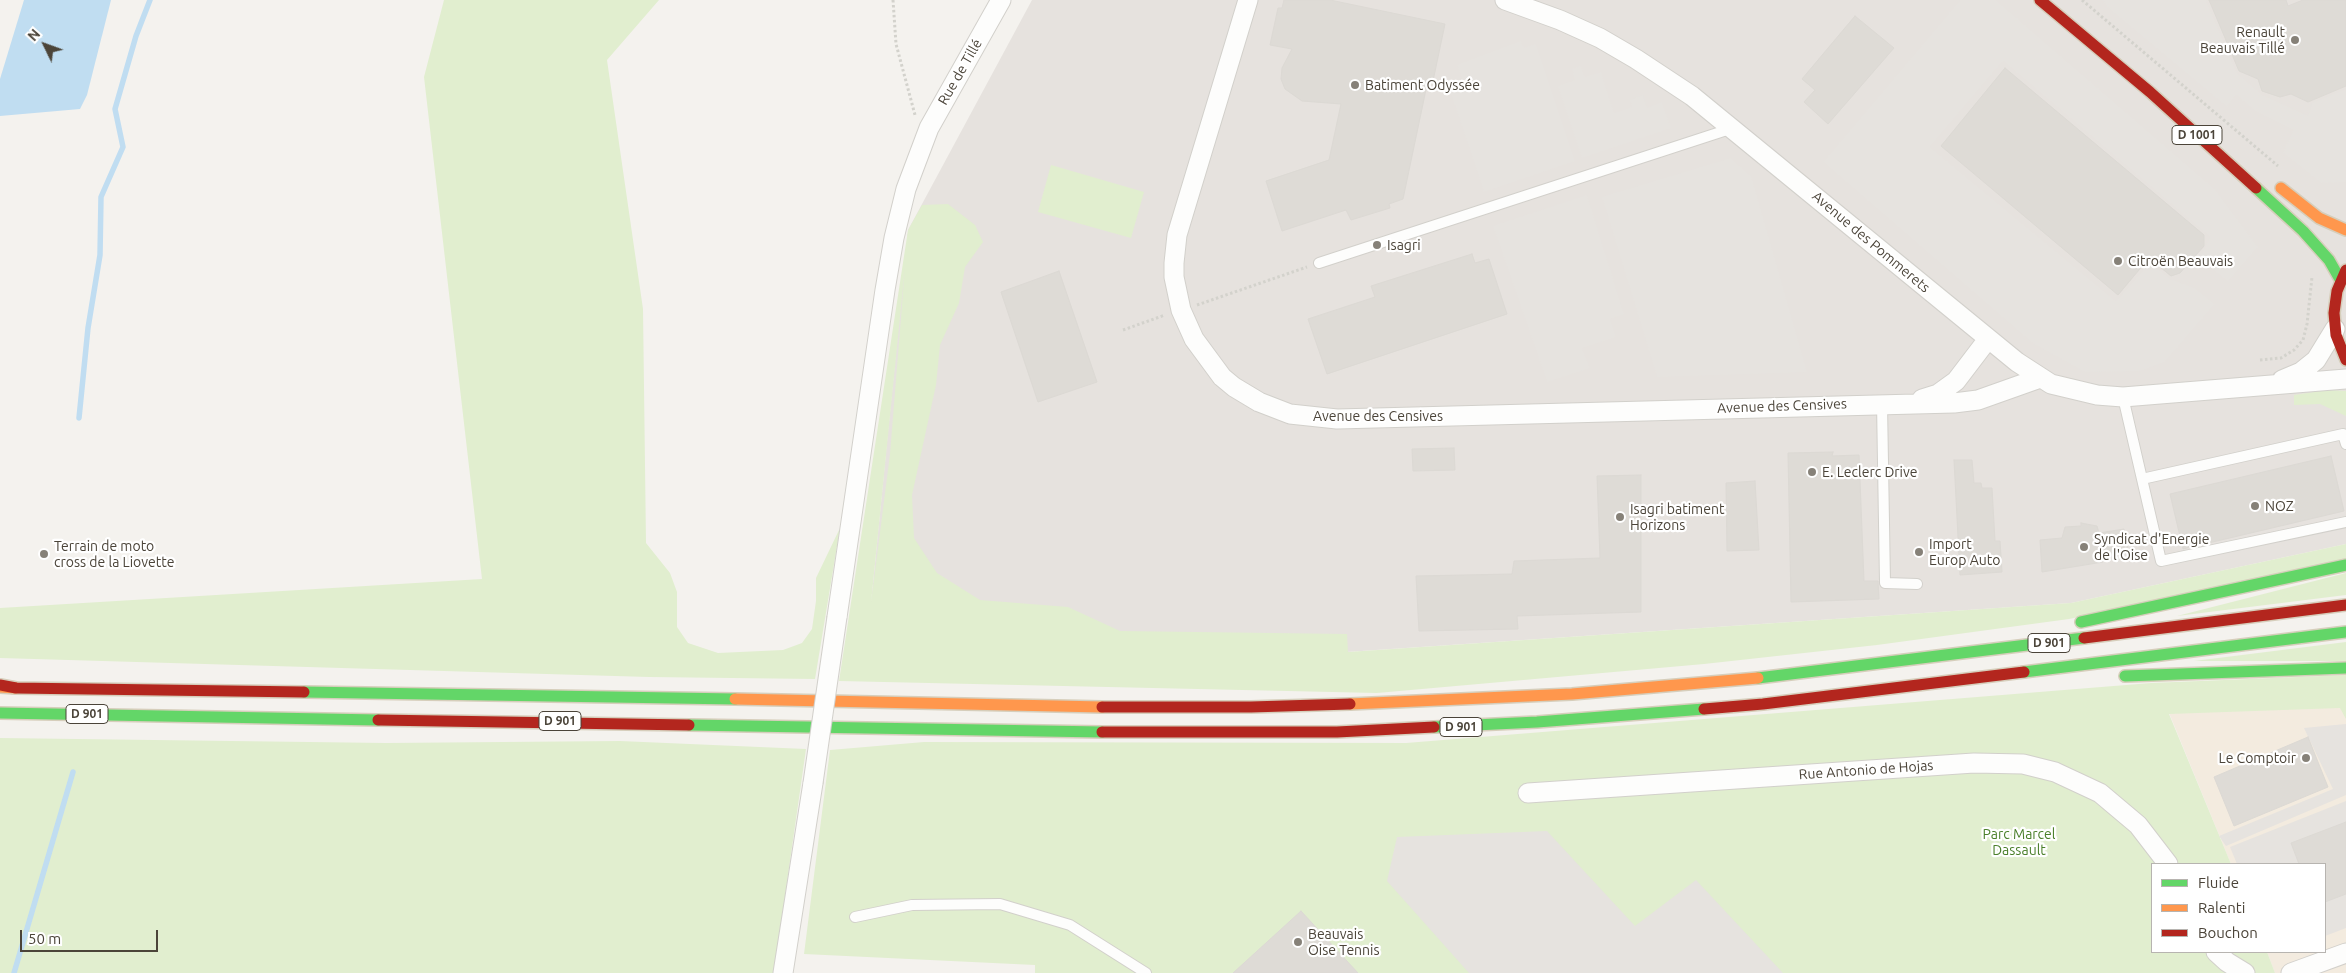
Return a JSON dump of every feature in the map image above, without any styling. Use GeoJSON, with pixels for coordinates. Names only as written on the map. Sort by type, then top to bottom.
{"type":"FeatureCollection","features":[{"type":"Feature","properties":{"kind":"main road","name":"D 1001"},"geometry":{"type":"LineString","coordinates":[[2040,0],[2150,92],[2303,231],[2324,254],[2341,281]]}},
{"type":"Feature","properties":{"kind":"main road"},"geometry":{"type":"LineString","coordinates":[[2058,0],[2168,93]]}},
{"type":"Feature","properties":{"kind":"main road"},"geometry":{"type":"LineString","coordinates":[[2272,180],[2320,218],[2346,230]]}},
{"type":"Feature","properties":{"kind":"main road"},"geometry":{"type":"LineString","coordinates":[[2346,270],[2335,302],[2335,329],[2346,360]]}},
{"type":"Feature","properties":{"kind":"main road"},"geometry":{"type":"LineString","coordinates":[[2069,624],[2346,565]]}},
{"type":"Feature","properties":{"kind":"main road","name":"D 901"},"geometry":{"type":"LineString","coordinates":[[0,686],[16,688],[1184,707],[1466,700],[1610,691],[1752,679],[2346,605]]}},
{"type":"Feature","properties":{"kind":"main road","name":"D 901"},"geometry":{"type":"LineString","coordinates":[[0,713],[1060,732],[1337,732],[1492,725],[1658,714],[1796,701],[2346,632]]}},
{"type":"Feature","properties":{"kind":"main road"},"geometry":{"type":"LineString","coordinates":[[1752,679],[1831,659],[1870,652]]}},
{"type":"Feature","properties":{"kind":"main road"},"geometry":{"type":"LineString","coordinates":[[2114,677],[2346,668]]}},
{"type":"Feature","properties":{"kind":"main road"},"geometry":{"type":"LineString","coordinates":[[1976,679],[2076,678]]}},
{"type":"Feature","properties":{"kind":"street","name":"Rue de Tillé"},"geometry":{"type":"LineString","coordinates":[[783,973],[813,784],[888,266],[906,189],[922,144],[947,94],[1001,0]]}},
{"type":"Feature","properties":{"kind":"street","name":"Avenue des Censives"},"geometry":{"type":"LineString","coordinates":[[1248,0],[1177,235],[1174,278],[1181,310],[1202,352],[1222,377],[1234,387],[1273,409],[1304,416],[1337,419],[1978,400],[2040,378]]}},
{"type":"Feature","properties":{"kind":"street","name":"Avenue des Pommerets"},"geometry":{"type":"LineString","coordinates":[[1505,0],[1560,20],[1619,49],[1680,87],[1733,128],[1988,339],[2040,378],[2066,389],[2097,395],[2123,397],[2346,379]]}},
{"type":"Feature","properties":{"kind":"street","name":"Avenue des Pommerets"},"geometry":{"type":"LineString","coordinates":[[2261,386],[2294,376],[2306,369],[2321,354],[2335,329]]}},
{"type":"Feature","properties":{"kind":"street","name":"Avenue des Censives"},"geometry":{"type":"LineString","coordinates":[[1914,402],[1938,394],[1956,381],[1988,339]]}},
{"type":"Feature","properties":{"kind":"street","name":"Rue Antonio de Hojas"},"geometry":{"type":"LineString","coordinates":[[1528,793],[1974,763],[2023,764],[2055,772],[2100,793],[2138,825],[2167,863]]}},
{"type":"Feature","properties":{"kind":"street"},"geometry":{"type":"LineString","coordinates":[[2217,953],[2234,968],[2246,973]]}},
{"type":"Feature","properties":{"kind":"street"},"geometry":{"type":"LineString","coordinates":[[2291,973],[2346,953]]}},
{"type":"Feature","properties":{"kind":"lane"},"geometry":{"type":"LineString","coordinates":[[1319,263],[1733,128]]}},
{"type":"Feature","properties":{"kind":"lane"},"geometry":{"type":"LineString","coordinates":[[2123,397],[2161,562],[2346,522]]}},
{"type":"Feature","properties":{"kind":"lane"},"geometry":{"type":"LineString","coordinates":[[1882,403],[1885,583],[1917,584]]}},
{"type":"Feature","properties":{"kind":"lane"},"geometry":{"type":"LineString","coordinates":[[2142,479],[2343,434],[2346,444]]}},
{"type":"Feature","properties":{"kind":"lane"},"geometry":{"type":"LineString","coordinates":[[855,916],[912,905],[1000,904],[1070,925],[1146,973]]}},
{"type":"Feature","properties":{"kind":"path"},"geometry":{"type":"LineString","coordinates":[[893,0],[896,44],[915,117]]}},
{"type":"Feature","properties":{"kind":"path"},"geometry":{"type":"LineString","coordinates":[[2082,0],[2282,168]]}},
{"type":"Feature","properties":{"kind":"path"},"geometry":{"type":"LineString","coordinates":[[2260,360],[2282,358],[2294,350],[2303,340],[2307,324],[2312,273],[2324,254]]}},
{"type":"Feature","properties":{"kind":"path"},"geometry":{"type":"LineString","coordinates":[[1123,330],[1319,263]]}},
{"type":"Feature","properties":{"kind":"shaded area"},"geometry":{"type":"Polygon","coordinates":[[[1032,0],[2346,0],[2346,544],[2071,603],[1302,655],[867,644],[908,230],[1032,0]]]}},
{"type":"Feature","properties":{"kind":"shaded area"},"geometry":{"type":"Polygon","coordinates":[[[1960,0],[1996,0],[2215,189],[2258,247],[2228,282],[2199,258],[2210,237],[2003,61],[1930,147],[2116,301],[2150,262],[2172,280],[2195,288],[2215,304],[2165,362],[2139,371],[2085,372],[2031,342],[1823,162],[1960,0]]]}},
{"type":"Feature","properties":{"kind":"shaded area"},"geometry":{"type":"Polygon","coordinates":[[[2103,0],[2206,0],[2237,73],[2264,96],[2308,116],[2312,103],[2346,89],[2346,182],[2321,183],[2283,153],[2293,130],[2255,111],[2236,95],[2227,107],[2107,7],[2103,0]]]}},
{"type":"Feature","properties":{"kind":"shaded area"},"geometry":{"type":"Polygon","coordinates":[[[1521,41],[1524,48],[1536,44],[1575,161],[1484,192],[1448,85],[1462,79],[1457,65],[1521,41]]]}},
{"type":"Feature","properties":{"kind":"shaded area"},"geometry":{"type":"Polygon","coordinates":[[[1581,66],[1585,77],[1601,72],[1614,113],[1632,107],[1630,100],[1643,95],[1647,108],[1662,102],[1671,128],[1582,158],[1558,86],[1575,80],[1572,69],[1581,66]]]}},
{"type":"Feature","properties":{"kind":"shaded area"},"geometry":{"type":"Polygon","coordinates":[[[1731,158],[1751,176],[1807,372],[1657,377],[1602,197],[1731,158]]]}},
{"type":"Feature","properties":{"kind":"shaded area"},"geometry":{"type":"Polygon","coordinates":[[[1587,195],[1624,314],[1610,319],[1616,337],[1582,348],[1590,368],[1547,382],[1493,226],[1587,195]]]}},
{"type":"Feature","properties":{"kind":"shaded area"},"geometry":{"type":"Polygon","coordinates":[[[2346,692],[2346,973],[2275,973],[2267,953],[2326,953],[2326,863],[2231,863],[2163,698],[2346,692]]]}},
{"type":"Feature","properties":{"kind":"shaded area"},"geometry":{"type":"Polygon","coordinates":[[[2346,724],[2346,795],[2226,846],[2219,836],[2333,789],[2304,728],[2346,724]]]}},
{"type":"Feature","properties":{"kind":"shaded area"},"geometry":{"type":"Polygon","coordinates":[[[2346,801],[2346,928],[2326,936],[2326,863],[2237,863],[2230,847],[2346,801]]]}},
{"type":"Feature","properties":{"kind":"shaded area"},"geometry":{"type":"Polygon","coordinates":[[[1547,831],[1635,926],[1696,880],[1783,973],[1469,973],[1387,881],[1397,837],[1547,831]]]}},
{"type":"Feature","properties":{"kind":"green space"},"geometry":{"type":"Polygon","coordinates":[[[444,0],[659,0],[607,60],[643,309],[646,543],[670,573],[677,592],[677,627],[688,643],[718,653],[783,650],[802,643],[812,629],[816,601],[816,578],[840,528],[815,679],[649,677],[0,658],[0,608],[482,579],[424,77],[444,0]]]}},
{"type":"Feature","properties":{"kind":"green space"},"geometry":{"type":"Polygon","coordinates":[[[1051,165],[1144,192],[1131,238],[1038,212],[1051,165]]]}},
{"type":"Feature","properties":{"kind":"green space"},"geometry":{"type":"Polygon","coordinates":[[[948,204],[975,225],[983,242],[965,267],[959,303],[940,345],[936,385],[912,495],[914,538],[937,573],[980,600],[1068,607],[1120,631],[1347,634],[1348,652],[2071,603],[2346,544],[2346,562],[2069,619],[1877,645],[1704,664],[1377,693],[839,681],[908,230],[922,205],[948,204]],[[905,268],[871,603],[890,454],[905,268]]]}},
{"type":"Feature","properties":{"kind":"green space"},"geometry":{"type":"Polygon","coordinates":[[[2327,390],[2346,391],[2346,416],[2320,404],[2294,405],[2294,395],[2327,390]]]}},
{"type":"Feature","properties":{"kind":"green space"},"geometry":{"type":"Polygon","coordinates":[[[2346,573],[2346,595],[2177,616],[2346,573]]]}},
{"type":"Feature","properties":{"kind":"green space"},"geometry":{"type":"Polygon","coordinates":[[[2346,642],[2346,661],[2194,661],[2346,642]]]}},
{"type":"Feature","properties":{"kind":"green space","name":"Parc Marcel Dassault"},"geometry":{"type":"Polygon","coordinates":[[[2346,675],[2346,719],[2340,708],[2169,714],[2231,863],[2151,863],[2151,953],[2267,953],[2275,973],[1035,973],[1035,965],[804,954],[830,750],[924,742],[1406,743],[2151,683],[2346,675]]]}},
{"type":"Feature","properties":{"kind":"green space"},"geometry":{"type":"Polygon","coordinates":[[[0,738],[386,743],[620,741],[806,749],[774,973],[0,973],[0,738]]]}},
{"type":"Feature","properties":{"kind":"water"},"geometry":{"type":"Polygon","coordinates":[[[24,0],[111,0],[87,95],[80,109],[0,116],[0,79],[24,0]]]}},
{"type":"Feature","properties":{"kind":"building","name":"Batiment Odyssée"},"geometry":{"type":"Polygon","coordinates":[[[1284,0],[1330,0],[1445,24],[1433,81],[1428,80],[1403,199],[1389,204],[1390,208],[1351,220],[1346,210],[1282,231],[1266,181],[1329,160],[1341,104],[1302,101],[1285,89],[1281,79],[1282,68],[1292,49],[1270,45],[1278,8],[1282,8],[1284,0]]]}},
{"type":"Feature","properties":{"kind":"building"},"geometry":{"type":"Polygon","coordinates":[[[2209,0],[2286,0],[2288,6],[2303,0],[2346,0],[2346,86],[2308,102],[2291,94],[2280,97],[2262,91],[2258,79],[2239,71],[2209,0]]]}},
{"type":"Feature","properties":{"kind":"building"},"geometry":{"type":"Polygon","coordinates":[[[1855,16],[1894,48],[1828,124],[1804,102],[1815,90],[1802,79],[1855,16]]]}},
{"type":"Feature","properties":{"kind":"building"},"geometry":{"type":"Polygon","coordinates":[[[2005,68],[2204,235],[2204,246],[2180,273],[2171,276],[2149,258],[2118,295],[1941,146],[2005,68]]]}},
{"type":"Feature","properties":{"kind":"building"},"geometry":{"type":"Polygon","coordinates":[[[1472,254],[1475,263],[1489,259],[1507,314],[1327,374],[1308,319],[1375,297],[1371,286],[1472,254]]]}},
{"type":"Feature","properties":{"kind":"building"},"geometry":{"type":"Polygon","coordinates":[[[1059,271],[1097,382],[1038,402],[1001,292],[1059,271]]]}},
{"type":"Feature","properties":{"kind":"building"},"geometry":{"type":"Polygon","coordinates":[[[1454,448],[1455,470],[1413,471],[1412,449],[1454,448]]]}},
{"type":"Feature","properties":{"kind":"building"},"geometry":{"type":"Polygon","coordinates":[[[1833,452],[1832,456],[1859,455],[1864,581],[1878,581],[1879,599],[1791,602],[1788,453],[1833,452]]]}},
{"type":"Feature","properties":{"kind":"building"},"geometry":{"type":"Polygon","coordinates":[[[2331,456],[2344,511],[2183,549],[2170,494],[2331,456]]]}},
{"type":"Feature","properties":{"kind":"building"},"geometry":{"type":"Polygon","coordinates":[[[1954,460],[1972,460],[1974,483],[1981,483],[1982,488],[1992,488],[1995,541],[2000,541],[2002,572],[1960,575],[1954,460]]]}},
{"type":"Feature","properties":{"kind":"building","name":"Isagri batiment Horizons"},"geometry":{"type":"Polygon","coordinates":[[[1641,475],[1641,612],[1517,616],[1518,629],[1419,631],[1416,576],[1512,574],[1514,561],[1600,558],[1597,476],[1641,475]]]}},
{"type":"Feature","properties":{"kind":"building"},"geometry":{"type":"Polygon","coordinates":[[[1755,481],[1759,550],[1727,551],[1726,483],[1755,481]]]}},
{"type":"Feature","properties":{"kind":"building","name":"Syndicat d'Energie de l'Oise"},"geometry":{"type":"Polygon","coordinates":[[[2081,523],[2097,526],[2099,533],[2124,529],[2129,553],[2103,558],[2103,562],[2042,572],[2040,540],[2062,538],[2065,527],[2081,526],[2081,523]]]}},
{"type":"Feature","properties":{"kind":"building"},"geometry":{"type":"Polygon","coordinates":[[[2308,737],[2328,787],[2234,826],[2214,777],[2308,737]]]}},
{"type":"Feature","properties":{"kind":"building"},"geometry":{"type":"Polygon","coordinates":[[[2346,822],[2346,894],[2326,902],[2326,863],[2299,863],[2291,843],[2346,822]]]}},
{"type":"Feature","properties":{"kind":"building","name":"Beauvais Oise Tennis"},"geometry":{"type":"Polygon","coordinates":[[[1301,911],[1358,973],[1233,973],[1301,911]]]}},
{"type":"Feature","properties":{"kind":"waterway"},"geometry":{"type":"LineString","coordinates":[[79,418],[88,328],[100,255],[101,197],[123,147],[115,109],[136,36],[150,0]]}},
{"type":"Feature","properties":{"kind":"waterway"},"geometry":{"type":"LineString","coordinates":[[14,973],[73,772]]}},
{"type":"Feature","properties":{"kind":"traffic: fast"},"geometry":{"type":"LineString","coordinates":[[2256,188],[2303,231],[2329,260],[2341,281]]}},
{"type":"Feature","properties":{"kind":"traffic: fast"},"geometry":{"type":"LineString","coordinates":[[2081,622],[2346,565]]}},
{"type":"Feature","properties":{"kind":"traffic: fast"},"geometry":{"type":"LineString","coordinates":[[2024,672],[2346,632]]}},
{"type":"Feature","properties":{"kind":"traffic: fast"},"geometry":{"type":"LineString","coordinates":[[1758,678],[2084,638]]}},
{"type":"Feature","properties":{"kind":"traffic: fast"},"geometry":{"type":"LineString","coordinates":[[2125,676],[2346,668]]}},
{"type":"Feature","properties":{"kind":"traffic: fast"},"geometry":{"type":"LineString","coordinates":[[304,692],[735,699]]}},
{"type":"Feature","properties":{"kind":"traffic: fast"},"geometry":{"type":"LineString","coordinates":[[1434,727],[1537,722],[1704,709]]}},
{"type":"Feature","properties":{"kind":"traffic: fast"},"geometry":{"type":"LineString","coordinates":[[0,713],[378,720]]}},
{"type":"Feature","properties":{"kind":"traffic: fast"},"geometry":{"type":"LineString","coordinates":[[689,725],[1102,732]]}},
{"type":"Feature","properties":{"kind":"traffic: slow"},"geometry":{"type":"LineString","coordinates":[[2281,188],[2319,218],[2346,230]]}},
{"type":"Feature","properties":{"kind":"traffic: slow"},"geometry":{"type":"LineString","coordinates":[[1350,704],[1572,694],[1758,678]]}},
{"type":"Feature","properties":{"kind":"traffic: slow"},"geometry":{"type":"LineString","coordinates":[[0,687],[16,688]]}},
{"type":"Feature","properties":{"kind":"traffic: slow"},"geometry":{"type":"LineString","coordinates":[[735,699],[1102,707]]}},
{"type":"Feature","properties":{"kind":"traffic: jam"},"geometry":{"type":"LineString","coordinates":[[2040,0],[2150,92],[2256,188]]}},
{"type":"Feature","properties":{"kind":"traffic: jam"},"geometry":{"type":"LineString","coordinates":[[2346,270],[2337,291],[2334,313],[2336,335],[2346,360]]}},
{"type":"Feature","properties":{"kind":"traffic: jam"},"geometry":{"type":"LineString","coordinates":[[2084,638],[2346,605]]}},
{"type":"Feature","properties":{"kind":"traffic: jam"},"geometry":{"type":"LineString","coordinates":[[1704,709],[1763,704],[2024,672]]}},
{"type":"Feature","properties":{"kind":"traffic: jam"},"geometry":{"type":"LineString","coordinates":[[0,685],[16,688],[304,692]]}},
{"type":"Feature","properties":{"kind":"traffic: jam"},"geometry":{"type":"LineString","coordinates":[[1102,707],[1251,707],[1350,704]]}},
{"type":"Feature","properties":{"kind":"traffic: jam"},"geometry":{"type":"LineString","coordinates":[[378,720],[689,725]]}},
{"type":"Feature","properties":{"kind":"traffic: jam"},"geometry":{"type":"LineString","coordinates":[[1102,732],[1337,732],[1434,727]]}},
{"type":"Feature","properties":{"kind":"place","name":"Renault Beauvais Tillé"},"geometry":{"type":"Point","coordinates":[2295,40]}},
{"type":"Feature","properties":{"kind":"place","name":"Batiment Odyssée"},"geometry":{"type":"Point","coordinates":[1355,85]}},
{"type":"Feature","properties":{"kind":"place","name":"Isagri"},"geometry":{"type":"Point","coordinates":[1377,245]}},
{"type":"Feature","properties":{"kind":"place","name":"Citroën Beauvais"},"geometry":{"type":"Point","coordinates":[2118,261]}},
{"type":"Feature","properties":{"kind":"place","name":"E. Leclerc Drive"},"geometry":{"type":"Point","coordinates":[1812,472]}},
{"type":"Feature","properties":{"kind":"place","name":"NOZ"},"geometry":{"type":"Point","coordinates":[2255,506]}},
{"type":"Feature","properties":{"kind":"place","name":"Isagri batiment Horizons"},"geometry":{"type":"Point","coordinates":[1620,517]}},
{"type":"Feature","properties":{"kind":"place","name":"Syndicat d'Energie de l'Oise"},"geometry":{"type":"Point","coordinates":[2084,547]}},
{"type":"Feature","properties":{"kind":"place","name":"Import Europ Auto"},"geometry":{"type":"Point","coordinates":[1919,552]}},
{"type":"Feature","properties":{"kind":"place","name":"Terrain de moto cross de la Liovette"},"geometry":{"type":"Point","coordinates":[44,554]}},
{"type":"Feature","properties":{"kind":"place","name":"Le Comptoir"},"geometry":{"type":"Point","coordinates":[2306,758]}},
{"type":"Feature","properties":{"kind":"place","name":"Beauvais Oise Tennis"},"geometry":{"type":"Point","coordinates":[1298,942]}}]}
